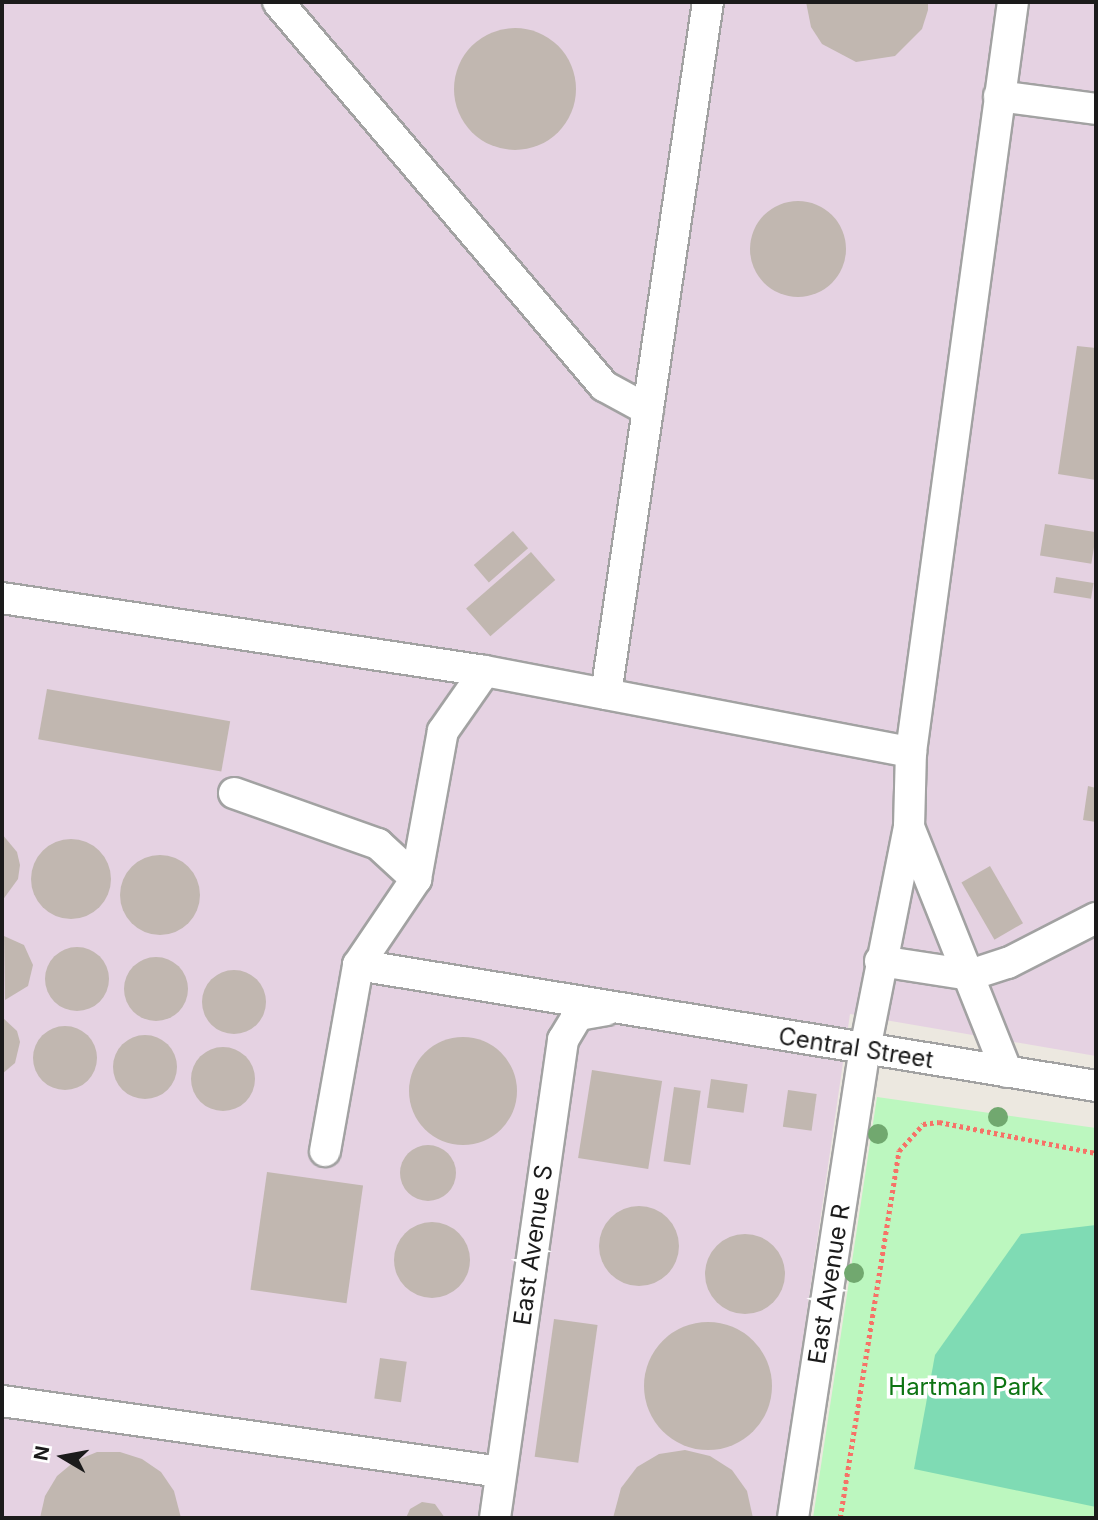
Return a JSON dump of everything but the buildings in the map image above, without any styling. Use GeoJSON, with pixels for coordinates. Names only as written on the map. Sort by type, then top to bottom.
{"type":"FeatureCollection","features":[{"type":"Feature","properties":{"kind":"street"},"geometry":{"type":"LineString","coordinates":[[278,2],[604,386],[648,410]]}},
{"type":"Feature","properties":{"kind":"street"},"geometry":{"type":"LineString","coordinates":[[606,694],[708,2]]}},
{"type":"Feature","properties":{"kind":"street"},"geometry":{"type":"LineString","coordinates":[[1007,1072],[909,827],[911,752],[1013,2]]}},
{"type":"Feature","properties":{"kind":"street"},"geometry":{"type":"LineString","coordinates":[[999,96],[1096,109]]}},
{"type":"Feature","properties":{"kind":"street"},"geometry":{"type":"LineString","coordinates":[[2,598],[485,671],[911,752]]}},
{"type":"Feature","properties":{"kind":"street"},"geometry":{"type":"LineString","coordinates":[[325,1151],[358,965],[416,879],[443,731],[485,671]]}},
{"type":"Feature","properties":{"kind":"street"},"geometry":{"type":"LineString","coordinates":[[234,793],[378,844],[416,879]]}},
{"type":"Feature","properties":{"kind":"street","name":"East Avenue R"},"geometry":{"type":"LineString","coordinates":[[793,1518],[865,1049],[880,961],[909,827]]}},
{"type":"Feature","properties":{"kind":"street"},"geometry":{"type":"LineString","coordinates":[[880,961],[970,975],[1008,963],[1096,918]]}},
{"type":"Feature","properties":{"kind":"street","name":"Central Street"},"geometry":{"type":"LineString","coordinates":[[358,965],[1096,1086]]}},
{"type":"Feature","properties":{"kind":"street","name":"East Avenue S"},"geometry":{"type":"LineString","coordinates":[[495,1518],[563,1040],[578,1015],[616,1009]]}},
{"type":"Feature","properties":{"kind":"street"},"geometry":{"type":"LineString","coordinates":[[2,1401],[501,1472]]}},
{"type":"Feature","properties":{"kind":"path"},"geometry":{"type":"LineString","coordinates":[[840,1518],[899,1151],[923,1124],[939,1122],[1096,1153]]}},
{"type":"Feature","properties":{"kind":"shaded area"},"geometry":{"type":"Polygon","coordinates":[[[2,2],[1096,2],[1096,1056],[850,1014],[777,1518],[2,1518],[2,2]]]}},
{"type":"Feature","properties":{"kind":"green space","name":"Hartman Park"},"geometry":{"type":"Polygon","coordinates":[[[877,1097],[1096,1128],[1096,1518],[813,1518],[877,1097]]]}},
{"type":"Feature","properties":{"kind":"green space"},"geometry":{"type":"Polygon","coordinates":[[[1096,1225],[1096,1507],[914,1469],[935,1355],[1021,1234],[1096,1225]]]}}]}
